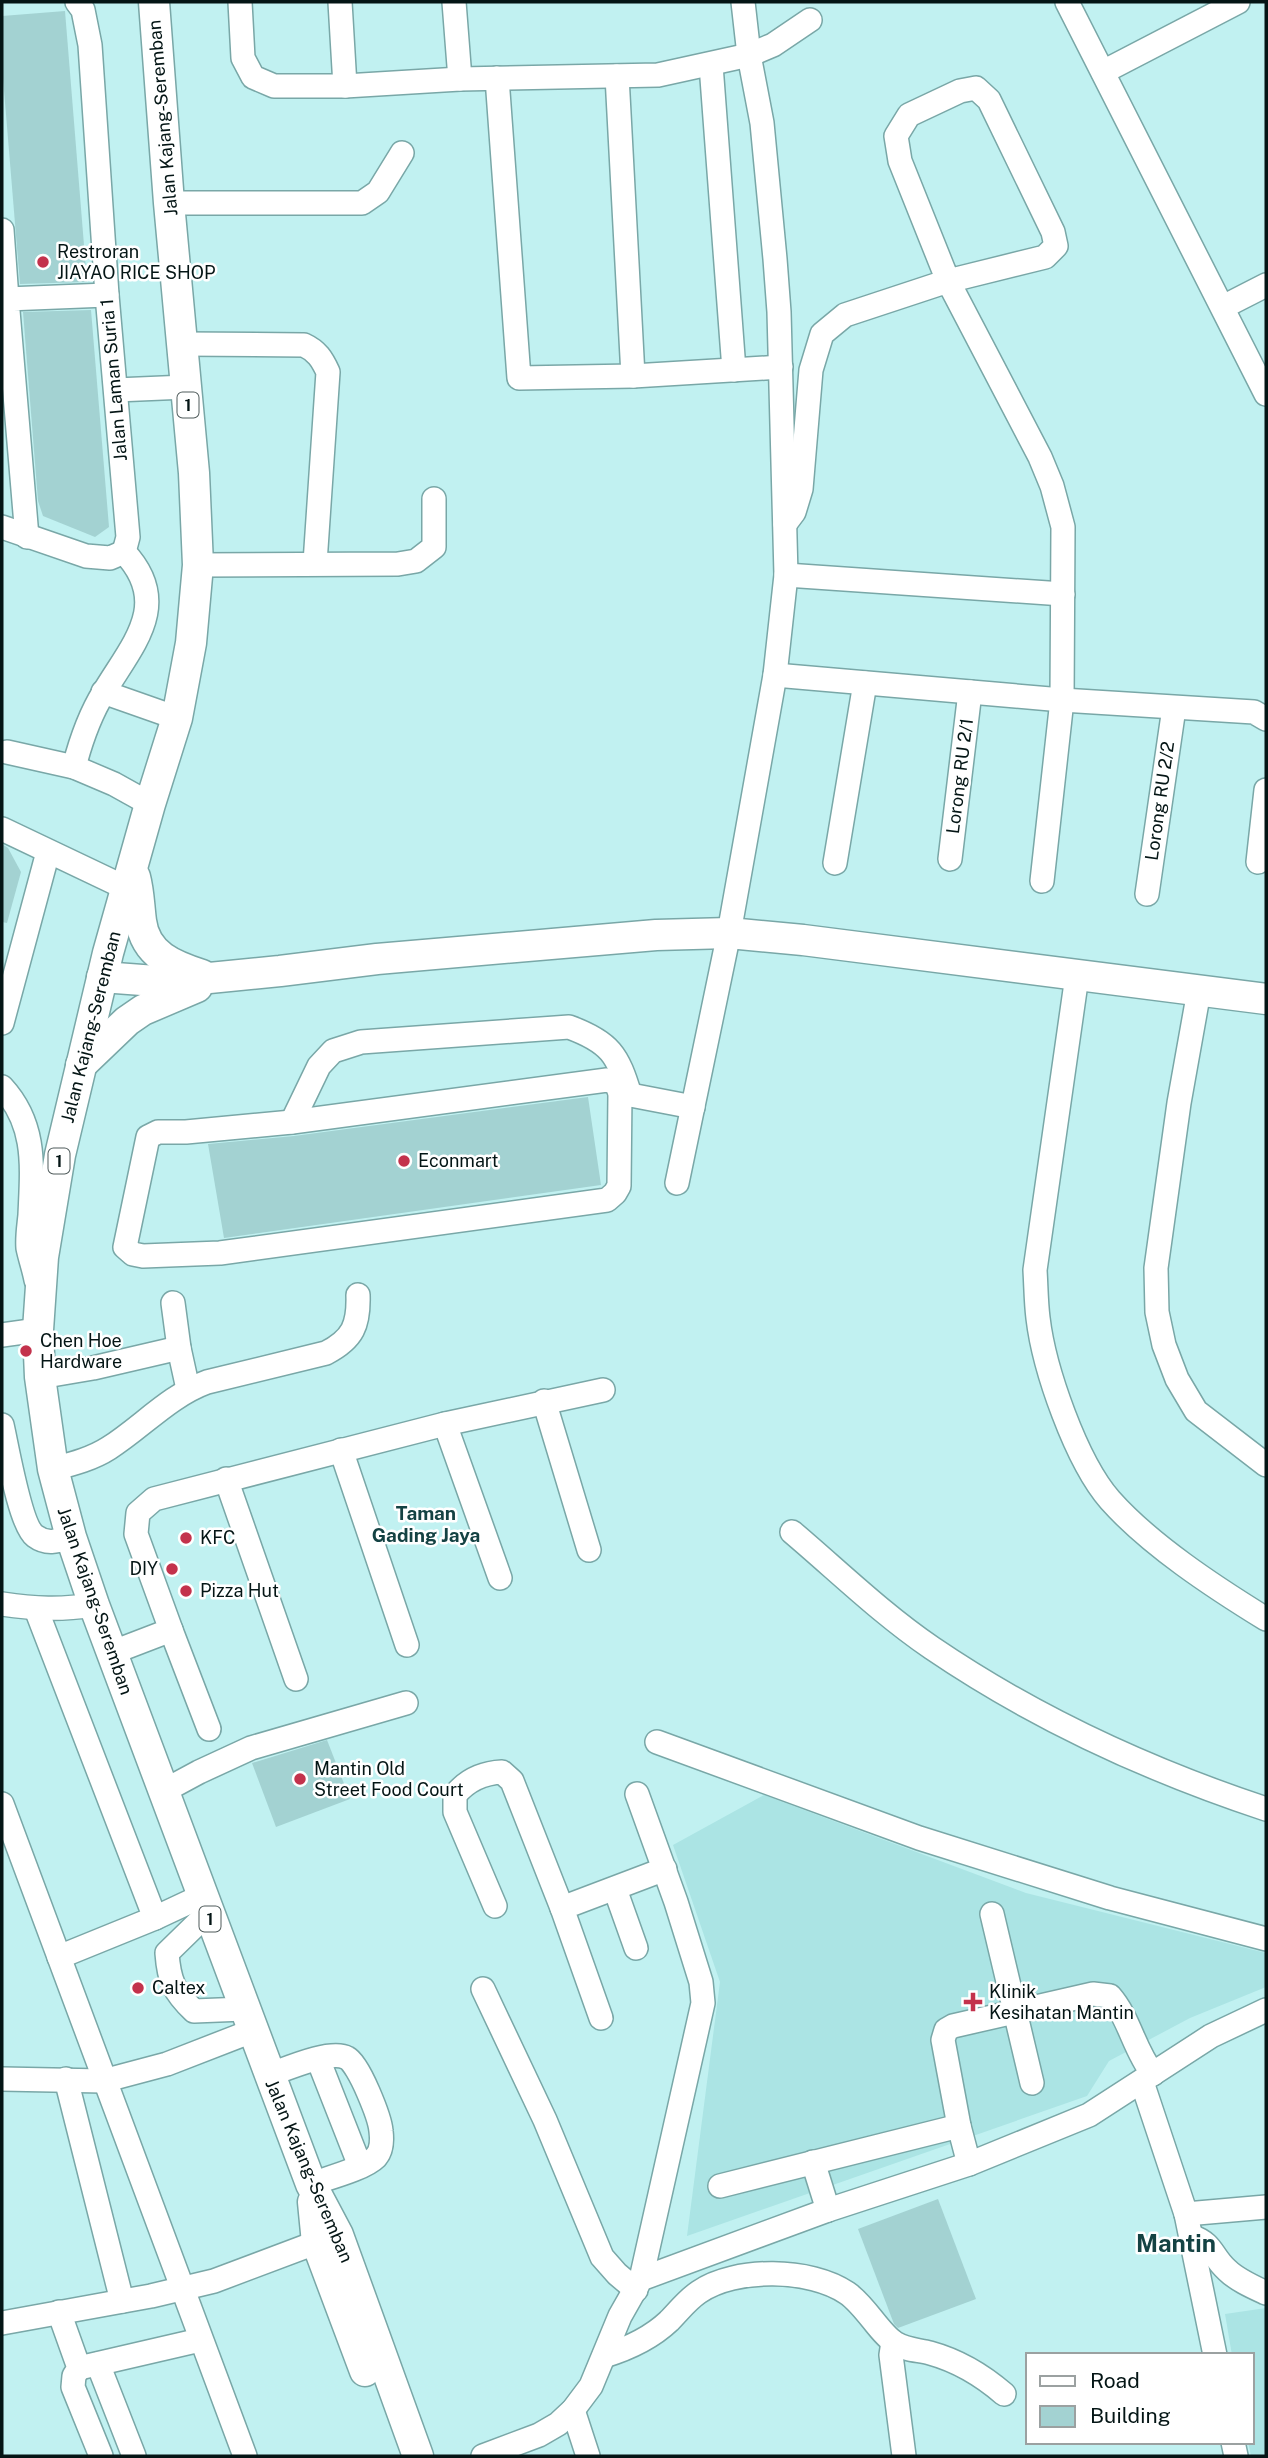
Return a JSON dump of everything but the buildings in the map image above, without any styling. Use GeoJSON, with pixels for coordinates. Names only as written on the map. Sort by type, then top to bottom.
{"type":"FeatureCollection","features":[{"type":"Feature","properties":{"kind":"main road","name":"Jalan Kajang-Seremban"},"geometry":{"type":"LineString","coordinates":[[153,2],[194,473],[198,565],[191,643],[177,719],[150,804],[102,977],[60,1155],[39,1293],[40,1377],[53,1469],[71,1537],[94,1605],[311,2184],[327,2239],[418,2456]]}},
{"type":"Feature","properties":{"kind":"main road"},"geometry":{"type":"LineString","coordinates":[[129,878],[138,887],[141,924],[147,941],[157,955],[213,978]]}},
{"type":"Feature","properties":{"kind":"main road"},"geometry":{"type":"LineString","coordinates":[[102,977],[169,982],[656,934],[729,933],[830,943],[1266,999]]}},
{"type":"Feature","properties":{"kind":"main road"},"geometry":{"type":"LineString","coordinates":[[81,1065],[127,1021],[143,1010],[191,991],[213,978]]}},
{"type":"Feature","properties":{"kind":"main road"},"geometry":{"type":"LineString","coordinates":[[327,2239],[397,2456]]}},
{"type":"Feature","properties":{"kind":"street","name":"Jalan Laman Suria 1"},"geometry":{"type":"LineString","coordinates":[[77,2],[83,10],[90,45],[107,295],[128,537],[124,552]]}},
{"type":"Feature","properties":{"kind":"street"},"geometry":{"type":"LineString","coordinates":[[240,2],[243,58],[253,77],[274,86],[657,75],[749,55],[773,46],[810,20]]}},
{"type":"Feature","properties":{"kind":"street"},"geometry":{"type":"LineString","coordinates":[[340,2],[345,86]]}},
{"type":"Feature","properties":{"kind":"street"},"geometry":{"type":"LineString","coordinates":[[454,2],[460,79]]}},
{"type":"Feature","properties":{"kind":"street"},"geometry":{"type":"LineString","coordinates":[[677,1183],[729,933],[775,675],[786,575],[776,272],[762,123],[749,55],[743,2]]}},
{"type":"Feature","properties":{"kind":"street"},"geometry":{"type":"LineString","coordinates":[[1067,2],[1266,394]]}},
{"type":"Feature","properties":{"kind":"street"},"geometry":{"type":"LineString","coordinates":[[1103,72],[1238,2]]}},
{"type":"Feature","properties":{"kind":"street"},"geometry":{"type":"LineString","coordinates":[[711,65],[734,370]]}},
{"type":"Feature","properties":{"kind":"street"},"geometry":{"type":"LineString","coordinates":[[617,76],[633,376]]}},
{"type":"Feature","properties":{"kind":"street"},"geometry":{"type":"LineString","coordinates":[[497,78],[519,378],[633,376],[781,367]]}},
{"type":"Feature","properties":{"kind":"street"},"geometry":{"type":"LineString","coordinates":[[785,524],[794,512],[801,489],[811,370],[822,334],[845,315],[948,281],[1045,257],[1056,246],[1054,232],[989,100],[976,88],[960,91],[909,115],[896,136],[900,161],[948,281],[1040,457],[1052,486],[1063,527],[1062,700],[1042,881]]}},
{"type":"Feature","properties":{"kind":"street"},"geometry":{"type":"LineString","coordinates":[[169,203],[362,203],[378,192],[402,153]]}},
{"type":"Feature","properties":{"kind":"street"},"geometry":{"type":"LineString","coordinates":[[2,230],[4,299],[27,537]]}},
{"type":"Feature","properties":{"kind":"street"},"geometry":{"type":"LineString","coordinates":[[1223,307],[1266,285]]}},
{"type":"Feature","properties":{"kind":"street"},"geometry":{"type":"LineString","coordinates":[[4,299],[107,295]]}},
{"type":"Feature","properties":{"kind":"street"},"geometry":{"type":"LineString","coordinates":[[183,344],[304,345],[313,349],[321,358],[328,372],[315,563]]}},
{"type":"Feature","properties":{"kind":"street"},"geometry":{"type":"LineString","coordinates":[[116,390],[186,387]]}},
{"type":"Feature","properties":{"kind":"street"},"geometry":{"type":"LineString","coordinates":[[198,565],[398,564],[416,561],[434,547],[434,499]]}},
{"type":"Feature","properties":{"kind":"street"},"geometry":{"type":"LineString","coordinates":[[2,527],[86,556],[110,558],[124,552],[140,572],[145,590],[146,611],[141,630],[132,650],[103,692],[85,728],[74,767]]}},
{"type":"Feature","properties":{"kind":"street"},"geometry":{"type":"LineString","coordinates":[[786,575],[1063,594]]}},
{"type":"Feature","properties":{"kind":"street"},"geometry":{"type":"LineString","coordinates":[[775,675],[1260,716]]}},
{"type":"Feature","properties":{"kind":"street"},"geometry":{"type":"LineString","coordinates":[[835,863],[865,683]]}},
{"type":"Feature","properties":{"kind":"street"},"geometry":{"type":"LineString","coordinates":[[103,692],[177,719]]}},
{"type":"Feature","properties":{"kind":"street","name":"Lorong RU 2/1"},"geometry":{"type":"LineString","coordinates":[[950,859],[970,692]]}},
{"type":"Feature","properties":{"kind":"street","name":"Lorong RU 2/2"},"geometry":{"type":"LineString","coordinates":[[1147,894],[1174,708]]}},
{"type":"Feature","properties":{"kind":"street"},"geometry":{"type":"LineString","coordinates":[[7,752],[74,767],[114,784],[150,804]]}},
{"type":"Feature","properties":{"kind":"street"},"geometry":{"type":"LineString","coordinates":[[1258,862],[1266,790]]}},
{"type":"Feature","properties":{"kind":"street"},"geometry":{"type":"LineString","coordinates":[[2,829],[48,852],[129,878]]}},
{"type":"Feature","properties":{"kind":"street"},"geometry":{"type":"LineString","coordinates":[[2,1023],[48,852]]}},
{"type":"Feature","properties":{"kind":"street"},"geometry":{"type":"LineString","coordinates":[[1077,976],[1035,1270],[1038,1319],[1052,1376],[1065,1420],[1108,1498],[1139,1528],[1192,1569],[1266,1619]]}},
{"type":"Feature","properties":{"kind":"street"},"geometry":{"type":"LineString","coordinates":[[1199,991],[1179,1104],[1156,1268],[1157,1312],[1164,1345],[1177,1379],[1196,1411],[1266,1465]]}},
{"type":"Feature","properties":{"kind":"street"},"geometry":{"type":"LineString","coordinates":[[292,1122],[319,1066],[333,1051],[361,1042],[569,1027],[586,1033],[613,1052],[622,1069],[625,1094],[619,1186],[607,1200],[220,1253],[143,1256],[133,1254],[125,1247],[148,1137],[152,1134],[292,1122],[607,1080],[616,1083],[625,1094],[693,1107]]}},
{"type":"Feature","properties":{"kind":"street"},"geometry":{"type":"LineString","coordinates":[[2,1087],[15,1102],[31,1146],[28,1247],[39,1293]]}},
{"type":"Feature","properties":{"kind":"street"},"geometry":{"type":"LineString","coordinates":[[53,1469],[107,1450],[188,1389],[326,1353],[339,1346],[351,1334],[359,1314],[358,1295]]}},
{"type":"Feature","properties":{"kind":"street"},"geometry":{"type":"LineString","coordinates":[[173,1303],[188,1389]]}},
{"type":"Feature","properties":{"kind":"street"},"geometry":{"type":"LineString","coordinates":[[2,1335],[38,1330]]}},
{"type":"Feature","properties":{"kind":"street"},"geometry":{"type":"LineString","coordinates":[[40,1377],[179,1348]]}},
{"type":"Feature","properties":{"kind":"street"},"geometry":{"type":"LineString","coordinates":[[209,1729],[136,1534],[138,1513],[154,1499],[445,1424],[603,1390]]}},
{"type":"Feature","properties":{"kind":"street"},"geometry":{"type":"LineString","coordinates":[[544,1401],[589,1550]]}},
{"type":"Feature","properties":{"kind":"street"},"geometry":{"type":"LineString","coordinates":[[445,1424],[500,1578]]}},
{"type":"Feature","properties":{"kind":"street"},"geometry":{"type":"LineString","coordinates":[[2,1425],[23,1515],[33,1535],[51,1543],[71,1537]]}},
{"type":"Feature","properties":{"kind":"street"},"geometry":{"type":"LineString","coordinates":[[341,1450],[407,1645]]}},
{"type":"Feature","properties":{"kind":"street"},"geometry":{"type":"LineString","coordinates":[[226,1479],[296,1679]]}},
{"type":"Feature","properties":{"kind":"street"},"geometry":{"type":"LineString","coordinates":[[792,1532],[930,1647],[1032,1711],[1147,1765],[1200,1787],[1266,1809]]}},
{"type":"Feature","properties":{"kind":"street"},"geometry":{"type":"LineString","coordinates":[[2,1604],[57,1610],[94,1605]]}},
{"type":"Feature","properties":{"kind":"street"},"geometry":{"type":"LineString","coordinates":[[36,1609],[155,1918]]}},
{"type":"Feature","properties":{"kind":"street"},"geometry":{"type":"LineString","coordinates":[[111,1653],[171,1630]]}},
{"type":"Feature","properties":{"kind":"street"},"geometry":{"type":"LineString","coordinates":[[162,1792],[251,1748],[406,1703]]}},
{"type":"Feature","properties":{"kind":"street"},"geometry":{"type":"LineString","coordinates":[[657,1742],[919,1838],[1110,1898],[1266,1939]]}},
{"type":"Feature","properties":{"kind":"street"},"geometry":{"type":"LineString","coordinates":[[495,1906],[455,1812],[455,1795],[465,1783],[489,1773],[502,1772],[512,1781],[562,1908],[601,2018]]}},
{"type":"Feature","properties":{"kind":"street"},"geometry":{"type":"LineString","coordinates":[[483,2456],[539,2435],[558,2424],[573,2410],[591,2386],[620,2316],[639,2284],[703,2003],[701,1982],[665,1869],[637,1794]]}},
{"type":"Feature","properties":{"kind":"street"},"geometry":{"type":"LineString","coordinates":[[2,1804],[245,2456]]}},
{"type":"Feature","properties":{"kind":"street"},"geometry":{"type":"LineString","coordinates":[[562,1908],[665,1869]]}},
{"type":"Feature","properties":{"kind":"street"},"geometry":{"type":"LineString","coordinates":[[615,1889],[636,1948]]}},
{"type":"Feature","properties":{"kind":"street"},"geometry":{"type":"LineString","coordinates":[[59,1957],[155,1918],[205,1905]]}},
{"type":"Feature","properties":{"kind":"street"},"geometry":{"type":"LineString","coordinates":[[205,1905],[167,1953],[168,1968],[177,1995],[194,2011],[248,2020]]}},
{"type":"Feature","properties":{"kind":"street"},"geometry":{"type":"LineString","coordinates":[[992,1914],[1032,2083]]}},
{"type":"Feature","properties":{"kind":"street"},"geometry":{"type":"LineString","coordinates":[[483,1989],[545,2120],[602,2257],[617,2274],[639,2284],[828,2210],[969,2164],[1089,2115],[1212,2036],[1266,2010]]}},
{"type":"Feature","properties":{"kind":"street"},"geometry":{"type":"LineString","coordinates":[[969,2164],[943,2040],[946,2031],[953,2025],[1093,1994],[1110,1996],[1121,2009],[1147,2078],[1189,2225],[1215,2353]]}},
{"type":"Feature","properties":{"kind":"street"},"geometry":{"type":"LineString","coordinates":[[2,2079],[103,2081],[167,2064],[248,2020]]}},
{"type":"Feature","properties":{"kind":"street"},"geometry":{"type":"LineString","coordinates":[[269,2075],[318,2059],[337,2055],[348,2058],[356,2067],[381,2127],[382,2143],[377,2156],[359,2166],[311,2184]]}},
{"type":"Feature","properties":{"kind":"street"},"geometry":{"type":"LineString","coordinates":[[318,2059],[359,2166]]}},
{"type":"Feature","properties":{"kind":"street"},"geometry":{"type":"LineString","coordinates":[[66,2080],[122,2301]]}},
{"type":"Feature","properties":{"kind":"street"},"geometry":{"type":"LineString","coordinates":[[720,2186],[959,2126]]}},
{"type":"Feature","properties":{"kind":"street"},"geometry":{"type":"LineString","coordinates":[[813,2162],[828,2210]]}},
{"type":"Feature","properties":{"kind":"street"},"geometry":{"type":"LineString","coordinates":[[1189,2225],[1266,2207]]}},
{"type":"Feature","properties":{"kind":"street"},"geometry":{"type":"LineString","coordinates":[[1189,2225],[1213,2249],[1227,2271],[1266,2293]]}},
{"type":"Feature","properties":{"kind":"street"},"geometry":{"type":"LineString","coordinates":[[2,2323],[181,2290],[214,2281],[327,2239]]}},
{"type":"Feature","properties":{"kind":"street"},"geometry":{"type":"LineString","coordinates":[[604,2356],[628,2348],[650,2336],[701,2291],[717,2283],[767,2274],[796,2274],[825,2282],[846,2292],[867,2310],[893,2342],[954,2361],[988,2380],[1004,2394]]}},
{"type":"Feature","properties":{"kind":"street"},"geometry":{"type":"LineString","coordinates":[[59,2312],[134,2456]]}},
{"type":"Feature","properties":{"kind":"street"},"geometry":{"type":"LineString","coordinates":[[101,2456],[73,2387],[74,2376],[88,2366],[200,2340]]}},
{"type":"Feature","properties":{"kind":"street"},"geometry":{"type":"LineString","coordinates":[[893,2342],[891,2355],[904,2456]]}},
{"type":"Feature","properties":{"kind":"street"},"geometry":{"type":"LineString","coordinates":[[573,2410],[588,2456]]}},
{"type":"Feature","properties":{"kind":"shaded area","name":"Klinik Kesihatan Mantin"},"geometry":{"type":"Polygon","coordinates":[[[764,1795],[1026,1893],[1266,1953],[1266,1987],[1190,2018],[1109,2061],[1087,2096],[687,2236],[720,1982],[673,1845],[764,1795]]]}},
{"type":"Feature","properties":{"kind":"shaded area"},"geometry":{"type":"Polygon","coordinates":[[[1266,2308],[1266,2456],[1251,2456],[1248,2444],[1254,2444],[1254,2353],[1232,2353],[1225,2314],[1266,2308]]]}},
{"type":"Feature","properties":{"kind":"place","name":"Restroran JIAYAO RICE SHOP"},"geometry":{"type":"Point","coordinates":[43,262]}},
{"type":"Feature","properties":{"kind":"place","name":"Econmart"},"geometry":{"type":"Point","coordinates":[404,1161]}},
{"type":"Feature","properties":{"kind":"place","name":"Chen Hoe Hardware"},"geometry":{"type":"Point","coordinates":[26,1351]}},
{"type":"Feature","properties":{"kind":"place","name":"KFC"},"geometry":{"type":"Point","coordinates":[186,1538]}},
{"type":"Feature","properties":{"kind":"place","name":"DIY"},"geometry":{"type":"Point","coordinates":[172,1569]}},
{"type":"Feature","properties":{"kind":"place","name":"Pizza Hut"},"geometry":{"type":"Point","coordinates":[186,1591]}},
{"type":"Feature","properties":{"kind":"place","name":"Mantin Old Street Food Court"},"geometry":{"type":"Point","coordinates":[300,1779]}},
{"type":"Feature","properties":{"kind":"place","name":"Caltex"},"geometry":{"type":"Point","coordinates":[138,1988]}},
{"type":"Feature","properties":{"kind":"place","name":"Klinik Kesihatan Mantin"},"geometry":{"type":"Point","coordinates":[973,2002]}},
{"type":"Feature","properties":{"kind":"district","name":"Taman Gading Jaya"},"geometry":{"type":"Point","coordinates":[426,1524]}},
{"type":"Feature","properties":{"kind":"district","name":"Mantin"},"geometry":{"type":"Point","coordinates":[1176,2244]}}]}
